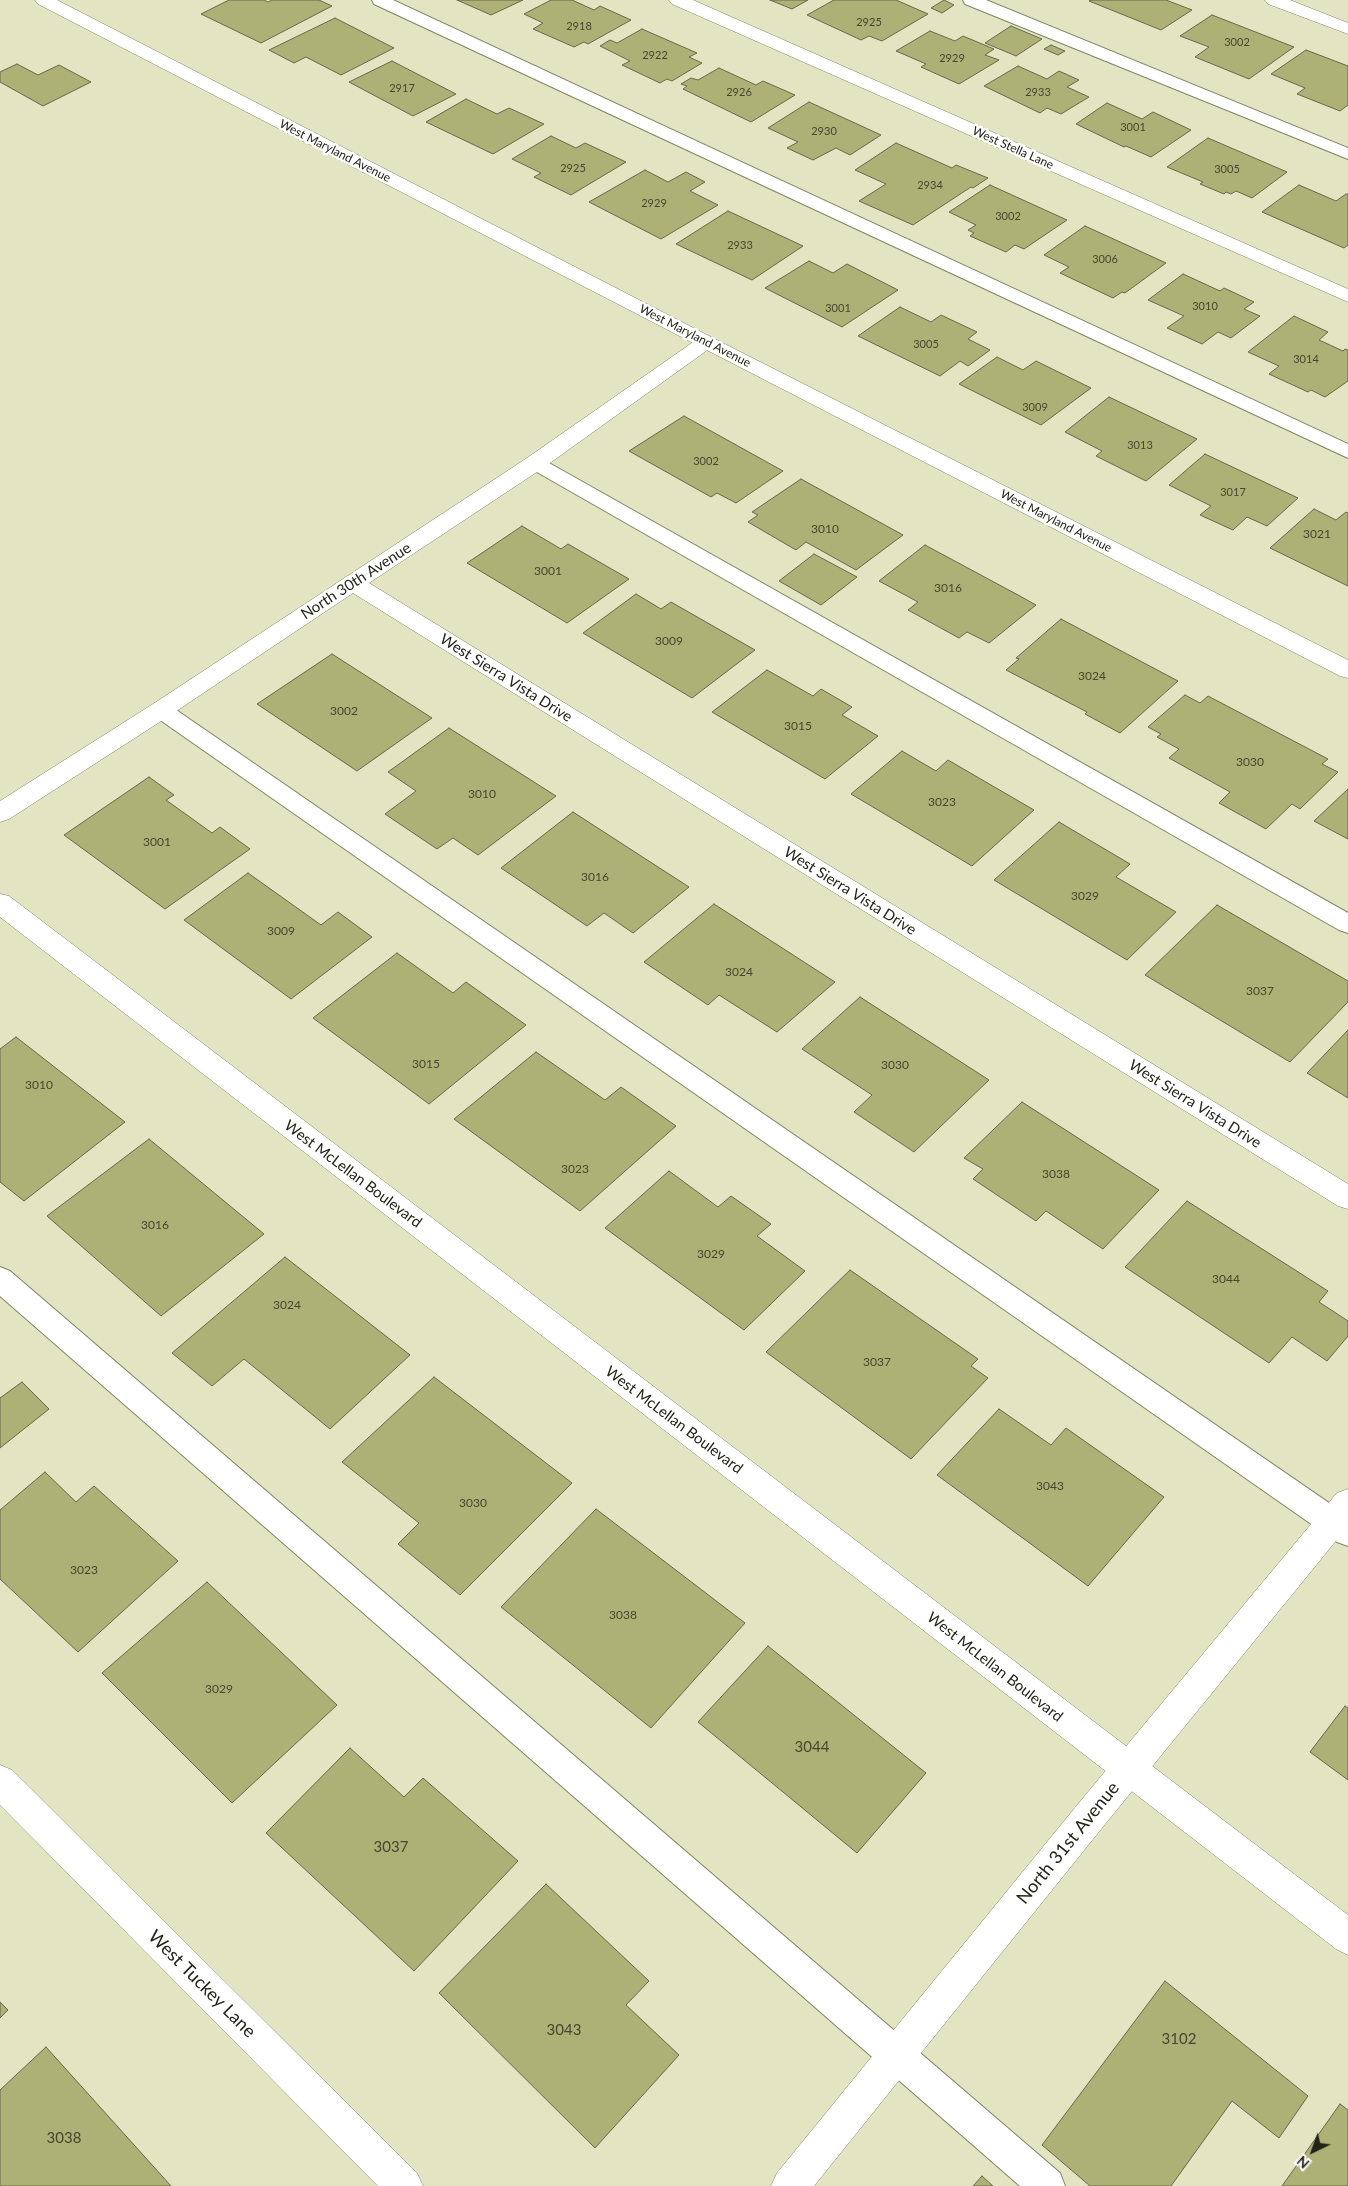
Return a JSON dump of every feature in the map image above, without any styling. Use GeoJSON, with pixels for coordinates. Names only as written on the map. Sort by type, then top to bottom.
{"type":"FeatureCollection","features":[{"type":"Feature","properties":{"kind":"street","name":"West Maryland Avenue"},"geometry":{"type":"LineString","coordinates":[[44,0],[706,342],[1348,670]]}},
{"type":"Feature","properties":{"kind":"street","name":"West Stella Lane"},"geometry":{"type":"LineString","coordinates":[[678,0],[1348,296]]}},
{"type":"Feature","properties":{"kind":"street"},"geometry":{"type":"LineString","coordinates":[[1274,0],[1348,29]]}},
{"type":"Feature","properties":{"kind":"street","name":"North 30th Avenue"},"geometry":{"type":"LineString","coordinates":[[0,813],[161,710],[535,463],[706,342]]}},
{"type":"Feature","properties":{"kind":"street","name":"West Sierra Vista Drive"},"geometry":{"type":"LineString","coordinates":[[353,583],[1348,1198]]}},
{"type":"Feature","properties":{"kind":"street","name":"West McLellan Boulevard"},"geometry":{"type":"LineString","coordinates":[[0,903],[1348,1937]]}},
{"type":"Feature","properties":{"kind":"street","name":"North 31st Avenue"},"geometry":{"type":"LineString","coordinates":[[790,2186],[1128,1769],[1343,1519]]}},
{"type":"Feature","properties":{"kind":"street","name":"West Tuckey Lane"},"geometry":{"type":"LineString","coordinates":[[0,1781],[404,2186]]}},
{"type":"Feature","properties":{"kind":"lane"},"geometry":{"type":"LineString","coordinates":[[380,0],[1348,452]]}},
{"type":"Feature","properties":{"kind":"lane"},"geometry":{"type":"LineString","coordinates":[[971,0],[1348,154]]}},
{"type":"Feature","properties":{"kind":"lane"},"geometry":{"type":"LineString","coordinates":[[535,463],[1348,924]]}},
{"type":"Feature","properties":{"kind":"lane"},"geometry":{"type":"LineString","coordinates":[[161,710],[1343,1519]]}},
{"type":"Feature","properties":{"kind":"lane"},"geometry":{"type":"LineString","coordinates":[[0,1279],[1047,2186]]}},
{"type":"Feature","properties":{"kind":"building"},"geometry":{"type":"Polygon","coordinates":[[[229,0],[264,0],[268,2],[272,0],[319,0],[332,6],[261,43],[201,14],[229,0]]]}},
{"type":"Feature","properties":{"kind":"building"},"geometry":{"type":"Polygon","coordinates":[[[457,0],[523,0],[491,15],[457,0]]]}},
{"type":"Feature","properties":{"kind":"building"},"geometry":{"type":"Polygon","coordinates":[[[551,0],[572,0],[594,10],[600,6],[631,20],[588,44],[584,42],[574,47],[533,29],[543,23],[524,14],[551,0]]]}},
{"type":"Feature","properties":{"kind":"building"},"geometry":{"type":"Polygon","coordinates":[[[770,0],[808,0],[792,9],[770,0]]]}},
{"type":"Feature","properties":{"kind":"building"},"geometry":{"type":"Polygon","coordinates":[[[834,0],[896,0],[928,14],[882,41],[869,36],[861,40],[807,15],[834,0]]]}},
{"type":"Feature","properties":{"kind":"building"},"geometry":{"type":"Polygon","coordinates":[[[944,0],[954,5],[942,13],[931,8],[944,0]]]}},
{"type":"Feature","properties":{"kind":"building"},"geometry":{"type":"Polygon","coordinates":[[[1166,0],[1192,10],[1161,30],[1089,1],[1166,0]]]}},
{"type":"Feature","properties":{"kind":"building"},"geometry":{"type":"Polygon","coordinates":[[[1212,15],[1294,47],[1249,79],[1195,57],[1209,47],[1180,36],[1212,15]]]}},
{"type":"Feature","properties":{"kind":"building"},"geometry":{"type":"Polygon","coordinates":[[[335,18],[394,48],[341,75],[306,57],[294,63],[269,50],[335,18]]]}},
{"type":"Feature","properties":{"kind":"building"},"geometry":{"type":"Polygon","coordinates":[[[1011,26],[1042,39],[1016,56],[985,43],[1011,26]]]}},
{"type":"Feature","properties":{"kind":"building"},"geometry":{"type":"Polygon","coordinates":[[[642,29],[697,53],[689,57],[702,63],[672,81],[667,79],[660,83],[622,65],[630,61],[600,46],[610,40],[617,43],[642,29]]]}},
{"type":"Feature","properties":{"kind":"building"},"geometry":{"type":"Polygon","coordinates":[[[930,31],[955,41],[963,36],[994,49],[985,55],[999,60],[959,84],[921,67],[926,64],[896,51],[930,31]]]}},
{"type":"Feature","properties":{"kind":"building"},"geometry":{"type":"Polygon","coordinates":[[[1051,45],[1065,51],[1058,55],[1044,49],[1051,45]]]}},
{"type":"Feature","properties":{"kind":"building"},"geometry":{"type":"Polygon","coordinates":[[[1306,50],[1348,66],[1348,105],[1340,111],[1297,94],[1305,88],[1271,74],[1306,50]]]}},
{"type":"Feature","properties":{"kind":"building"},"geometry":{"type":"Polygon","coordinates":[[[392,61],[456,94],[413,116],[349,82],[392,61]]]}},
{"type":"Feature","properties":{"kind":"building"},"geometry":{"type":"Polygon","coordinates":[[[17,64],[38,75],[59,65],[91,82],[43,106],[0,82],[0,72],[17,64]]]}},
{"type":"Feature","properties":{"kind":"building"},"geometry":{"type":"Polygon","coordinates":[[[1018,66],[1047,79],[1059,71],[1079,80],[1067,87],[1089,97],[1061,114],[1047,108],[1040,113],[984,86],[1018,66]]]}},
{"type":"Feature","properties":{"kind":"building"},"geometry":{"type":"Polygon","coordinates":[[[719,68],[756,85],[763,81],[795,95],[751,122],[683,89],[687,86],[681,84],[691,78],[698,80],[719,68]]]}},
{"type":"Feature","properties":{"kind":"building"},"geometry":{"type":"Polygon","coordinates":[[[466,99],[497,114],[509,108],[544,124],[493,154],[426,122],[466,99]]]}},
{"type":"Feature","properties":{"kind":"building"},"geometry":{"type":"Polygon","coordinates":[[[809,102],[881,135],[850,155],[836,148],[813,160],[787,148],[798,142],[768,128],[809,102]]]}},
{"type":"Feature","properties":{"kind":"building"},"geometry":{"type":"Polygon","coordinates":[[[1107,103],[1142,119],[1153,112],[1191,130],[1151,157],[1126,146],[1124,147],[1076,124],[1107,103]]]}},
{"type":"Feature","properties":{"kind":"building"},"geometry":{"type":"Polygon","coordinates":[[[551,136],[576,148],[585,143],[626,162],[571,195],[534,177],[541,173],[512,159],[551,136]]]}},
{"type":"Feature","properties":{"kind":"building"},"geometry":{"type":"Polygon","coordinates":[[[1208,138],[1287,172],[1252,198],[1236,191],[1231,194],[1226,192],[1224,194],[1200,184],[1203,182],[1167,167],[1208,138]]]}},
{"type":"Feature","properties":{"kind":"building"},"geometry":{"type":"Polygon","coordinates":[[[896,143],[952,168],[956,165],[988,178],[913,225],[859,201],[886,184],[855,170],[896,143]]]}},
{"type":"Feature","properties":{"kind":"building"},"geometry":{"type":"Polygon","coordinates":[[[645,170],[668,182],[686,172],[705,182],[690,191],[718,205],[661,239],[589,202],[645,170]]]}},
{"type":"Feature","properties":{"kind":"building"},"geometry":{"type":"Polygon","coordinates":[[[990,185],[1067,220],[1024,249],[1015,245],[1006,252],[970,236],[974,233],[968,230],[976,225],[949,212],[990,185]]]}},
{"type":"Feature","properties":{"kind":"building"},"geometry":{"type":"Polygon","coordinates":[[[1299,185],[1336,201],[1348,194],[1348,245],[1344,248],[1262,212],[1299,185]]]}},
{"type":"Feature","properties":{"kind":"building"},"geometry":{"type":"Polygon","coordinates":[[[728,211],[803,246],[752,280],[676,244],[728,211]]]}},
{"type":"Feature","properties":{"kind":"building"},"geometry":{"type":"Polygon","coordinates":[[[1085,226],[1166,263],[1125,293],[1122,292],[1113,298],[1060,273],[1069,267],[1044,255],[1085,226]]]}},
{"type":"Feature","properties":{"kind":"building"},"geometry":{"type":"Polygon","coordinates":[[[809,261],[833,273],[847,264],[898,290],[842,327],[765,288],[809,261]]]}},
{"type":"Feature","properties":{"kind":"building"},"geometry":{"type":"Polygon","coordinates":[[[1183,274],[1220,291],[1224,288],[1254,302],[1244,309],[1260,316],[1231,338],[1218,332],[1202,344],[1167,328],[1184,316],[1148,300],[1183,274]]]}},
{"type":"Feature","properties":{"kind":"building"},"geometry":{"type":"Polygon","coordinates":[[[900,307],[931,322],[941,315],[977,332],[968,339],[990,350],[968,366],[960,361],[940,376],[858,336],[900,307]]]}},
{"type":"Feature","properties":{"kind":"building"},"geometry":{"type":"Polygon","coordinates":[[[1294,316],[1328,332],[1319,340],[1343,351],[1345,349],[1348,350],[1348,381],[1325,397],[1311,390],[1308,392],[1269,374],[1279,366],[1248,352],[1294,316]]]}},
{"type":"Feature","properties":{"kind":"building"},"geometry":{"type":"Polygon","coordinates":[[[997,357],[1023,370],[1036,361],[1091,388],[1041,425],[959,384],[997,357]]]}},
{"type":"Feature","properties":{"kind":"building"},"geometry":{"type":"Polygon","coordinates":[[[1109,397],[1197,439],[1146,481],[1096,456],[1102,451],[1065,432],[1109,397]]]}},
{"type":"Feature","properties":{"kind":"building"},"geometry":{"type":"Polygon","coordinates":[[[684,416],[783,471],[736,503],[717,493],[711,497],[629,451],[684,416]]]}},
{"type":"Feature","properties":{"kind":"building"},"geometry":{"type":"Polygon","coordinates":[[[1205,454],[1298,498],[1267,526],[1247,517],[1233,530],[1200,515],[1211,506],[1169,485],[1205,454]]]}},
{"type":"Feature","properties":{"kind":"building"},"geometry":{"type":"Polygon","coordinates":[[[801,479],[903,535],[856,570],[806,542],[796,550],[748,522],[758,515],[752,512],[801,479]]]}},
{"type":"Feature","properties":{"kind":"building"},"geometry":{"type":"Polygon","coordinates":[[[1314,509],[1336,520],[1346,512],[1348,513],[1348,586],[1270,548],[1314,509]]]}},
{"type":"Feature","properties":{"kind":"building"},"geometry":{"type":"Polygon","coordinates":[[[522,526],[561,549],[568,544],[629,579],[567,623],[467,563],[522,526]]]}},
{"type":"Feature","properties":{"kind":"building"},"geometry":{"type":"Polygon","coordinates":[[[925,545],[1036,605],[989,643],[967,632],[959,638],[908,610],[918,602],[879,581],[925,545]]]}},
{"type":"Feature","properties":{"kind":"building"},"geometry":{"type":"Polygon","coordinates":[[[814,554],[857,577],[821,605],[779,581],[814,554]]]}},
{"type":"Feature","properties":{"kind":"building"},"geometry":{"type":"Polygon","coordinates":[[[636,594],[661,609],[671,602],[755,650],[692,698],[583,633],[636,594]]]}},
{"type":"Feature","properties":{"kind":"building"},"geometry":{"type":"Polygon","coordinates":[[[1061,619],[1178,681],[1120,733],[1085,714],[1087,712],[1006,670],[1019,659],[1016,658],[1061,619]]]}},
{"type":"Feature","properties":{"kind":"building"},"geometry":{"type":"Polygon","coordinates":[[[332,654],[432,718],[357,771],[257,704],[332,654]]]}},
{"type":"Feature","properties":{"kind":"building"},"geometry":{"type":"Polygon","coordinates":[[[767,670],[813,696],[821,689],[852,707],[842,715],[878,736],[825,779],[712,712],[767,670]]]}},
{"type":"Feature","properties":{"kind":"building"},"geometry":{"type":"Polygon","coordinates":[[[1185,695],[1200,703],[1208,696],[1328,759],[1322,764],[1338,772],[1300,809],[1292,804],[1266,829],[1219,803],[1230,792],[1169,758],[1179,749],[1157,737],[1161,734],[1148,727],[1185,695]]]}},
{"type":"Feature","properties":{"kind":"building"},"geometry":{"type":"Polygon","coordinates":[[[449,728],[556,796],[478,855],[453,838],[437,849],[385,814],[416,791],[388,772],[449,728]]]}},
{"type":"Feature","properties":{"kind":"building"},"geometry":{"type":"Polygon","coordinates":[[[902,751],[936,771],[948,760],[1034,810],[972,866],[851,794],[902,751]]]}},
{"type":"Feature","properties":{"kind":"building"},"geometry":{"type":"Polygon","coordinates":[[[149,777],[174,795],[166,800],[212,833],[220,827],[250,849],[165,909],[64,835],[149,777]]]}},
{"type":"Feature","properties":{"kind":"building"},"geometry":{"type":"Polygon","coordinates":[[[1348,789],[1348,839],[1314,821],[1348,789]]]}},
{"type":"Feature","properties":{"kind":"building"},"geometry":{"type":"Polygon","coordinates":[[[573,812],[689,887],[633,933],[604,913],[587,926],[501,868],[573,812]]]}},
{"type":"Feature","properties":{"kind":"building"},"geometry":{"type":"Polygon","coordinates":[[[1059,822],[1130,864],[1116,877],[1176,912],[1127,960],[994,880],[1059,822]]]}},
{"type":"Feature","properties":{"kind":"building"},"geometry":{"type":"Polygon","coordinates":[[[248,873],[321,925],[338,912],[372,937],[291,999],[184,920],[248,873]]]}},
{"type":"Feature","properties":{"kind":"building"},"geometry":{"type":"Polygon","coordinates":[[[714,904],[835,982],[777,1032],[719,995],[708,1005],[644,962],[714,904]]]}},
{"type":"Feature","properties":{"kind":"building"},"geometry":{"type":"Polygon","coordinates":[[[1217,905],[1348,981],[1348,1002],[1290,1062],[1145,975],[1217,905]]]}},
{"type":"Feature","properties":{"kind":"building"},"geometry":{"type":"Polygon","coordinates":[[[397,953],[453,993],[466,982],[526,1025],[429,1104],[313,1018],[397,953]]]}},
{"type":"Feature","properties":{"kind":"building"},"geometry":{"type":"Polygon","coordinates":[[[860,997],[989,1080],[914,1152],[854,1112],[872,1095],[802,1049],[860,997]]]}},
{"type":"Feature","properties":{"kind":"building"},"geometry":{"type":"Polygon","coordinates":[[[1348,1030],[1348,1098],[1307,1073],[1348,1030]]]}},
{"type":"Feature","properties":{"kind":"building"},"geometry":{"type":"Polygon","coordinates":[[[16,1037],[125,1122],[24,1201],[0,1182],[0,1049],[16,1037]]]}},
{"type":"Feature","properties":{"kind":"building"},"geometry":{"type":"Polygon","coordinates":[[[536,1052],[605,1100],[621,1087],[676,1126],[580,1211],[454,1119],[536,1052]]]}},
{"type":"Feature","properties":{"kind":"building"},"geometry":{"type":"Polygon","coordinates":[[[1022,1102],[1159,1190],[1103,1249],[1046,1211],[1036,1221],[973,1179],[983,1169],[964,1158],[1022,1102]]]}},
{"type":"Feature","properties":{"kind":"building"},"geometry":{"type":"Polygon","coordinates":[[[149,1139],[264,1234],[161,1316],[47,1216],[149,1139]]]}},
{"type":"Feature","properties":{"kind":"building"},"geometry":{"type":"Polygon","coordinates":[[[669,1171],[718,1207],[731,1196],[771,1224],[757,1236],[805,1271],[744,1330],[605,1228],[669,1171]]]}},
{"type":"Feature","properties":{"kind":"building"},"geometry":{"type":"Polygon","coordinates":[[[1187,1201],[1328,1291],[1319,1302],[1348,1321],[1348,1336],[1327,1361],[1292,1337],[1269,1363],[1125,1267],[1187,1201]]]}},
{"type":"Feature","properties":{"kind":"building"},"geometry":{"type":"Polygon","coordinates":[[[285,1257],[410,1355],[330,1429],[244,1359],[212,1386],[172,1353],[285,1257]]]}},
{"type":"Feature","properties":{"kind":"building"},"geometry":{"type":"Polygon","coordinates":[[[850,1270],[978,1359],[971,1366],[988,1378],[911,1459],[766,1352],[850,1270]]]}},
{"type":"Feature","properties":{"kind":"building"},"geometry":{"type":"Polygon","coordinates":[[[434,1377],[572,1483],[460,1595],[398,1544],[419,1523],[342,1462],[434,1377]]]}},
{"type":"Feature","properties":{"kind":"building"},"geometry":{"type":"Polygon","coordinates":[[[22,1382],[49,1409],[0,1448],[0,1398],[22,1382]]]}},
{"type":"Feature","properties":{"kind":"building"},"geometry":{"type":"Polygon","coordinates":[[[999,1409],[1051,1445],[1066,1428],[1164,1497],[1088,1586],[937,1475],[999,1409]]]}},
{"type":"Feature","properties":{"kind":"building"},"geometry":{"type":"Polygon","coordinates":[[[45,1472],[76,1502],[94,1486],[178,1561],[78,1652],[0,1579],[0,1510],[45,1472]]]}},
{"type":"Feature","properties":{"kind":"building"},"geometry":{"type":"Polygon","coordinates":[[[596,1509],[745,1623],[651,1728],[501,1607],[596,1509]]]}},
{"type":"Feature","properties":{"kind":"building"},"geometry":{"type":"Polygon","coordinates":[[[207,1582],[337,1705],[232,1803],[102,1673],[207,1582]]]}},
{"type":"Feature","properties":{"kind":"building"},"geometry":{"type":"Polygon","coordinates":[[[768,1646],[926,1773],[857,1853],[698,1722],[768,1646]]]}},
{"type":"Feature","properties":{"kind":"building"},"geometry":{"type":"Polygon","coordinates":[[[1345,1706],[1348,1708],[1348,1780],[1310,1752],[1345,1706]]]}},
{"type":"Feature","properties":{"kind":"building"},"geometry":{"type":"Polygon","coordinates":[[[350,1748],[404,1797],[423,1778],[518,1861],[414,1971],[266,1833],[350,1748]]]}},
{"type":"Feature","properties":{"kind":"building"},"geometry":{"type":"Polygon","coordinates":[[[546,1884],[649,1981],[626,2005],[679,2055],[595,2148],[439,1993],[546,1884]]]}},
{"type":"Feature","properties":{"kind":"building"},"geometry":{"type":"Polygon","coordinates":[[[1165,1981],[1308,2096],[1279,2138],[1232,2101],[1171,2186],[1090,2186],[1042,2145],[1165,1981]]]}},
{"type":"Feature","properties":{"kind":"building"},"geometry":{"type":"Polygon","coordinates":[[[0,2002],[8,2010],[0,2018],[0,2002]]]}},
{"type":"Feature","properties":{"kind":"building"},"geometry":{"type":"Polygon","coordinates":[[[46,2047],[171,2186],[0,2186],[0,2090],[46,2047]]]}},
{"type":"Feature","properties":{"kind":"building"},"geometry":{"type":"Polygon","coordinates":[[[1340,2104],[1348,2110],[1348,2186],[1282,2186],[1340,2104]]]}},
{"type":"Feature","properties":{"kind":"building"},"geometry":{"type":"Polygon","coordinates":[[[982,2176],[993,2186],[973,2186],[982,2176]]]}}]}
